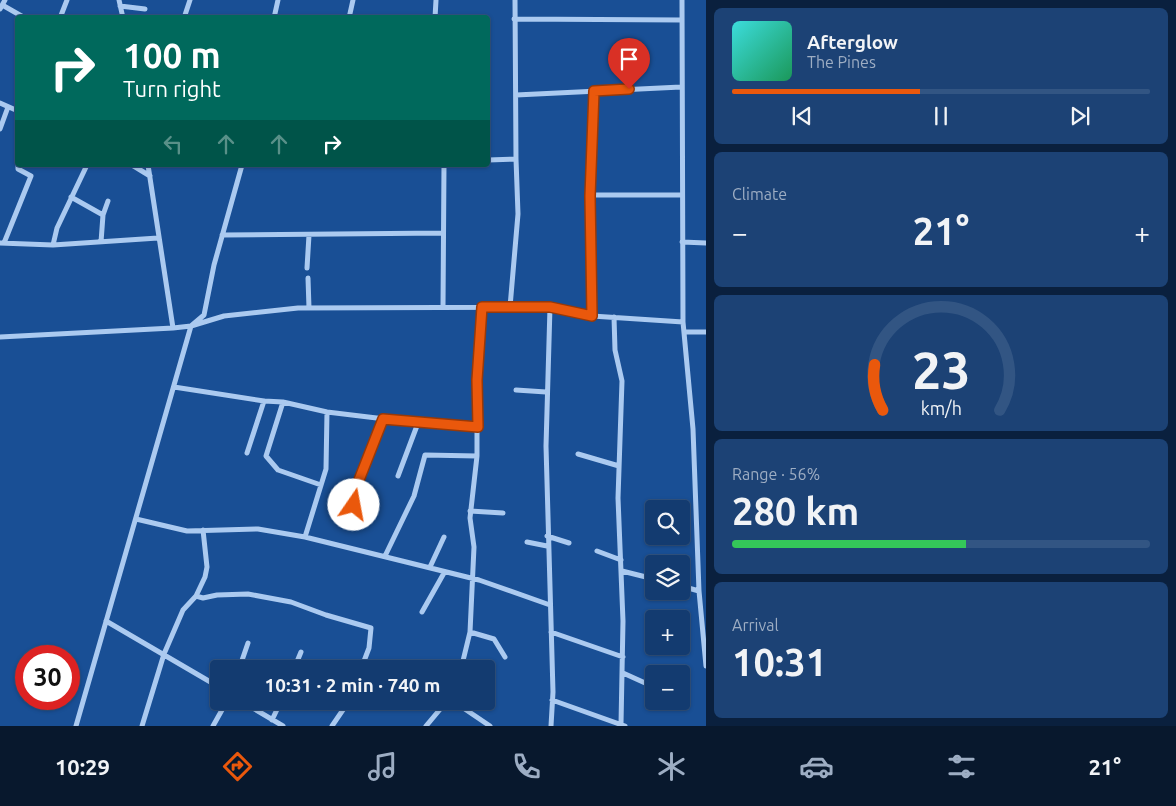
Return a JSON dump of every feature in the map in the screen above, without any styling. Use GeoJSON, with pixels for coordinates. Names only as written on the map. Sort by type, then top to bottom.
{"type":"FeatureCollection","features":[{"type":"Feature","properties":{"kind":"street"},"geometry":{"type":"LineString","coordinates":[[61,15],[67,0]]}},
{"type":"Feature","properties":{"kind":"street"},"geometry":{"type":"LineString","coordinates":[[185,15],[190,0]]}},
{"type":"Feature","properties":{"kind":"street"},"geometry":{"type":"LineString","coordinates":[[275,15],[278,0]]}},
{"type":"Feature","properties":{"kind":"street"},"geometry":{"type":"LineString","coordinates":[[350,15],[353,0]]}},
{"type":"Feature","properties":{"kind":"street"},"geometry":{"type":"LineString","coordinates":[[435,15],[436,0]]}},
{"type":"Feature","properties":{"kind":"street"},"geometry":{"type":"LineString","coordinates":[[510,307],[518,214],[514,0]]}},
{"type":"Feature","properties":{"kind":"street"},"geometry":{"type":"LineString","coordinates":[[682,0],[681,195],[683,322],[693,429],[699,591],[706,666]]}},
{"type":"Feature","properties":{"kind":"street"},"geometry":{"type":"LineString","coordinates":[[120,3],[145,9]]}},
{"type":"Feature","properties":{"kind":"street"},"geometry":{"type":"LineString","coordinates":[[3,5],[20,15]]}},
{"type":"Feature","properties":{"kind":"street"},"geometry":{"type":"LineString","coordinates":[[514,19],[682,20]]}},
{"type":"Feature","properties":{"kind":"street"},"geometry":{"type":"LineString","coordinates":[[516,95],[681,87]]}},
{"type":"Feature","properties":{"kind":"street"},"geometry":{"type":"LineString","coordinates":[[592,316],[590,196],[594,91]]}},
{"type":"Feature","properties":{"kind":"street"},"geometry":{"type":"LineString","coordinates":[[0,104],[15,110]]}},
{"type":"Feature","properties":{"kind":"street"},"geometry":{"type":"LineString","coordinates":[[0,129],[8,107]]}},
{"type":"Feature","properties":{"kind":"street"},"geometry":{"type":"LineString","coordinates":[[490,160],[516,159]]}},
{"type":"Feature","properties":{"kind":"street"},"geometry":{"type":"LineString","coordinates":[[18,167],[18,169],[31,176],[2,243],[53,245],[158,238]]}},
{"type":"Feature","properties":{"kind":"street"},"geometry":{"type":"LineString","coordinates":[[53,245],[57,228],[86,167]]}},
{"type":"Feature","properties":{"kind":"street"},"geometry":{"type":"LineString","coordinates":[[135,167],[150,176]]}},
{"type":"Feature","properties":{"kind":"street"},"geometry":{"type":"LineString","coordinates":[[148,167],[173,328]]}},
{"type":"Feature","properties":{"kind":"street"},"geometry":{"type":"LineString","coordinates":[[76,726],[191,326],[204,315],[222,235],[241,167]]}},
{"type":"Feature","properties":{"kind":"street"},"geometry":{"type":"LineString","coordinates":[[443,307],[444,167]]}},
{"type":"Feature","properties":{"kind":"street"},"geometry":{"type":"LineString","coordinates":[[590,196],[681,195]]}},
{"type":"Feature","properties":{"kind":"street"},"geometry":{"type":"LineString","coordinates":[[71,197],[103,215]]}},
{"type":"Feature","properties":{"kind":"street"},"geometry":{"type":"LineString","coordinates":[[100,242],[103,215],[108,200]]}},
{"type":"Feature","properties":{"kind":"street"},"geometry":{"type":"LineString","coordinates":[[222,235],[444,233]]}},
{"type":"Feature","properties":{"kind":"street"},"geometry":{"type":"LineString","coordinates":[[307,268],[309,235]]}},
{"type":"Feature","properties":{"kind":"street"},"geometry":{"type":"LineString","coordinates":[[682,242],[706,243]]}},
{"type":"Feature","properties":{"kind":"street"},"geometry":{"type":"LineString","coordinates":[[308,278],[309,308]]}},
{"type":"Feature","properties":{"kind":"street"},"geometry":{"type":"LineString","coordinates":[[463,660],[470,632],[473,579],[474,547],[470,511],[477,456],[477,380],[482,307]]}},
{"type":"Feature","properties":{"kind":"street"},"geometry":{"type":"LineString","coordinates":[[550,307],[546,392],[551,726]]}},
{"type":"Feature","properties":{"kind":"street"},"geometry":{"type":"LineString","coordinates":[[0,337],[173,328],[191,326],[224,316],[309,308],[550,307],[592,316],[683,322]]}},
{"type":"Feature","properties":{"kind":"street"},"geometry":{"type":"LineString","coordinates":[[552,700],[624,725],[622,571],[618,498],[622,381],[615,350],[614,316]]}},
{"type":"Feature","properties":{"kind":"street"},"geometry":{"type":"LineString","coordinates":[[684,332],[706,332]]}},
{"type":"Feature","properties":{"kind":"street"},"geometry":{"type":"LineString","coordinates":[[174,387],[264,401],[283,402],[327,412],[418,423],[478,427]]}},
{"type":"Feature","properties":{"kind":"street"},"geometry":{"type":"LineString","coordinates":[[516,390],[546,392]]}},
{"type":"Feature","properties":{"kind":"street"},"geometry":{"type":"LineString","coordinates":[[247,453],[264,401]]}},
{"type":"Feature","properties":{"kind":"street"},"geometry":{"type":"LineString","coordinates":[[283,402],[266,456],[278,470],[321,485]]}},
{"type":"Feature","properties":{"kind":"street"},"geometry":{"type":"LineString","coordinates":[[305,537],[327,458],[325,420],[327,412]]}},
{"type":"Feature","properties":{"kind":"street"},"geometry":{"type":"LineString","coordinates":[[354,505],[359,480],[383,419]]}},
{"type":"Feature","properties":{"kind":"street"},"geometry":{"type":"LineString","coordinates":[[398,476],[418,423]]}},
{"type":"Feature","properties":{"kind":"street"},"geometry":{"type":"LineString","coordinates":[[385,556],[414,496],[425,454],[477,456]]}},
{"type":"Feature","properties":{"kind":"street"},"geometry":{"type":"LineString","coordinates":[[578,454],[619,466]]}},
{"type":"Feature","properties":{"kind":"street"},"geometry":{"type":"LineString","coordinates":[[470,511],[503,513]]}},
{"type":"Feature","properties":{"kind":"street"},"geometry":{"type":"LineString","coordinates":[[136,519],[187,531],[258,528],[305,537],[374,556],[385,556],[430,567],[444,573],[473,579],[550,605]]}},
{"type":"Feature","properties":{"kind":"street"},"geometry":{"type":"LineString","coordinates":[[142,726],[164,654],[183,610],[196,596],[207,567],[203,530]]}},
{"type":"Feature","properties":{"kind":"street"},"geometry":{"type":"LineString","coordinates":[[547,536],[569,543]]}},
{"type":"Feature","properties":{"kind":"street"},"geometry":{"type":"LineString","coordinates":[[430,567],[444,537]]}},
{"type":"Feature","properties":{"kind":"street"},"geometry":{"type":"LineString","coordinates":[[527,542],[547,546]]}},
{"type":"Feature","properties":{"kind":"street"},"geometry":{"type":"LineString","coordinates":[[597,552],[620,560]]}},
{"type":"Feature","properties":{"kind":"street"},"geometry":{"type":"LineString","coordinates":[[622,571],[645,577]]}},
{"type":"Feature","properties":{"kind":"street"},"geometry":{"type":"LineString","coordinates":[[422,612],[444,573]]}},
{"type":"Feature","properties":{"kind":"street"},"geometry":{"type":"LineString","coordinates":[[690,588],[699,591]]}},
{"type":"Feature","properties":{"kind":"street"},"geometry":{"type":"LineString","coordinates":[[196,596],[203,598],[217,595],[248,594],[291,602],[326,616],[371,628],[369,648],[365,660]]}},
{"type":"Feature","properties":{"kind":"street"},"geometry":{"type":"LineString","coordinates":[[106,621],[210,682]]}},
{"type":"Feature","properties":{"kind":"street"},"geometry":{"type":"LineString","coordinates":[[470,632],[494,639],[505,658]]}},
{"type":"Feature","properties":{"kind":"street"},"geometry":{"type":"LineString","coordinates":[[551,632],[623,657]]}},
{"type":"Feature","properties":{"kind":"street"},"geometry":{"type":"LineString","coordinates":[[242,660],[248,643]]}},
{"type":"Feature","properties":{"kind":"street"},"geometry":{"type":"LineString","coordinates":[[298,660],[301,652]]}},
{"type":"Feature","properties":{"kind":"street"},"geometry":{"type":"LineString","coordinates":[[623,673],[645,683]]}},
{"type":"Feature","properties":{"kind":"street"},"geometry":{"type":"LineString","coordinates":[[213,726],[222,710]]}},
{"type":"Feature","properties":{"kind":"street"},"geometry":{"type":"LineString","coordinates":[[255,710],[274,723],[283,726]]}},
{"type":"Feature","properties":{"kind":"street"},"geometry":{"type":"LineString","coordinates":[[274,723],[278,710]]}},
{"type":"Feature","properties":{"kind":"street"},"geometry":{"type":"LineString","coordinates":[[332,726],[343,710]]}},
{"type":"Feature","properties":{"kind":"street"},"geometry":{"type":"LineString","coordinates":[[426,726],[440,710]]}},
{"type":"Feature","properties":{"kind":"street"},"geometry":{"type":"LineString","coordinates":[[466,710],[490,726]]}},
{"type":"Feature","properties":{"kind":"route"},"geometry":{"type":"LineString","coordinates":[[354,505],[359,480],[383,419],[478,427],[477,380],[482,307],[550,307],[592,316],[590,196],[594,91],[629,89]]}}]}
